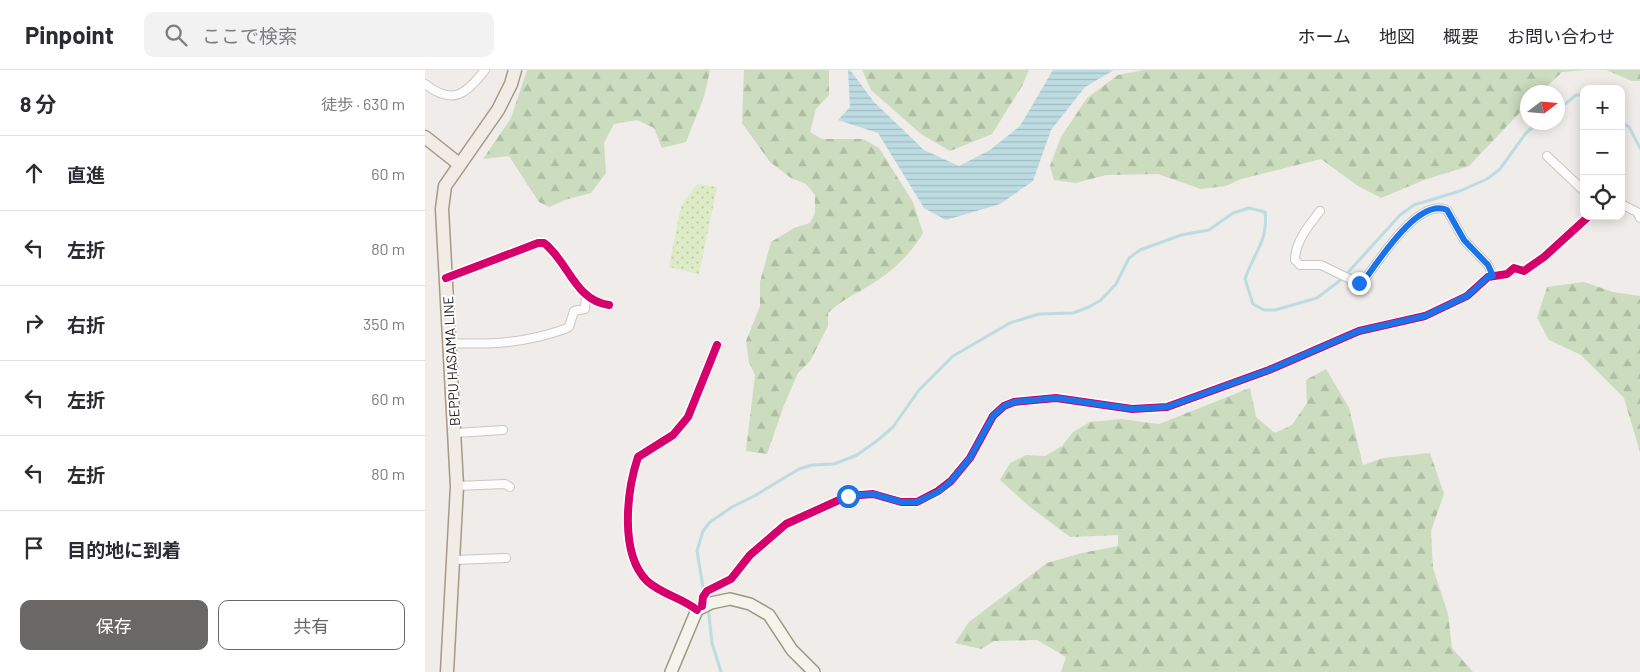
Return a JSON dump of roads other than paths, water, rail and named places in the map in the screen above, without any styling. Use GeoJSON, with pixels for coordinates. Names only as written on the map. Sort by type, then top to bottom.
{"type":"FeatureCollection","features":[{"type":"Feature","properties":{"kind":"main road","name":"BEPPU HASAMA LINE"},"geometry":{"type":"LineString","coordinates":[[447,672],[457,486],[456,433],[442,209],[445,186],[498,110],[511,84],[515,70]]}},
{"type":"Feature","properties":{"kind":"main road"},"geometry":{"type":"LineString","coordinates":[[425,137],[459,164]]}},
{"type":"Feature","properties":{"kind":"main road"},"geometry":{"type":"LineString","coordinates":[[671,672],[699,608],[730,600],[750,604],[769,615],[792,650],[815,672]]}},
{"type":"Feature","properties":{"kind":"street"},"geometry":{"type":"LineString","coordinates":[[425,84],[440,94],[453,96],[467,91],[485,70]]}},
{"type":"Feature","properties":{"kind":"street"},"geometry":{"type":"LineString","coordinates":[[1547,156],[1580,187]]}},
{"type":"Feature","properties":{"kind":"street"},"geometry":{"type":"LineString","coordinates":[[1625,206],[1637,212],[1640,218]]}},
{"type":"Feature","properties":{"kind":"street"},"geometry":{"type":"LineString","coordinates":[[1320,211],[1303,235],[1297,248],[1295,260],[1300,265],[1321,265],[1356,282],[1363,282],[1414,218],[1436,208],[1447,210],[1464,240],[1488,265],[1493,276]]}},
{"type":"Feature","properties":{"kind":"street"},"geometry":{"type":"LineString","coordinates":[[717,345],[688,417],[673,434],[639,457],[628,496],[628,536],[637,566],[642,575],[656,587],[699,608],[707,591],[731,579],[750,555],[786,524],[848,496],[873,494],[901,502],[917,502],[938,492],[951,481],[970,458],[993,416],[1009,404],[1056,398],[1132,409],[1167,407],[1269,370],[1359,331],[1425,316],[1467,296],[1488,277],[1507,274],[1515,268],[1524,271],[1544,257],[1585,220]]}},
{"type":"Feature","properties":{"kind":"street"},"geometry":{"type":"LineString","coordinates":[[446,278],[538,243],[544,243],[586,294],[594,301],[609,305]]}},
{"type":"Feature","properties":{"kind":"street"},"geometry":{"type":"LineString","coordinates":[[450,343],[507,344],[565,329],[569,327],[574,311],[585,309],[586,294]]}},
{"type":"Feature","properties":{"kind":"street"},"geometry":{"type":"LineString","coordinates":[[456,433],[503,430]]}},
{"type":"Feature","properties":{"kind":"street"},"geometry":{"type":"LineString","coordinates":[[457,486],[505,484],[510,487]]}},
{"type":"Feature","properties":{"kind":"street"},"geometry":{"type":"LineString","coordinates":[[454,560],[506,558]]}},
{"type":"Feature","properties":{"kind":"water"},"geometry":{"type":"Polygon","coordinates":[[[848,70],[850,70],[874,102],[924,150],[959,166],[990,150],[1020,126],[1053,70],[1114,70],[1085,87],[1051,130],[1033,181],[1000,204],[946,220],[924,208],[878,133],[838,120],[850,107],[848,70]]]}},
{"type":"Feature","properties":{"kind":"waterway"},"geometry":{"type":"LineString","coordinates":[[1565,104],[1576,95],[1580,95]]}},
{"type":"Feature","properties":{"kind":"waterway"},"geometry":{"type":"LineString","coordinates":[[1625,124],[1629,127],[1640,148]]}},
{"type":"Feature","properties":{"kind":"waterway"},"geometry":{"type":"LineString","coordinates":[[704,593],[697,551],[703,531],[710,522],[732,507],[799,469],[812,465],[834,464],[857,455],[893,427],[919,390],[953,356],[1010,323],[1039,314],[1073,313],[1089,307],[1101,300],[1116,284],[1129,258],[1140,250],[1181,235],[1209,230],[1233,213],[1249,208],[1265,212],[1266,222],[1263,239],[1245,279],[1253,304],[1264,310],[1275,310],[1317,298],[1342,279],[1400,215],[1414,205],[1460,191],[1487,179],[1500,169],[1530,130]]}},
{"type":"Feature","properties":{"kind":"waterway"},"geometry":{"type":"LineString","coordinates":[[708,606],[712,643],[721,672]]}}]}
